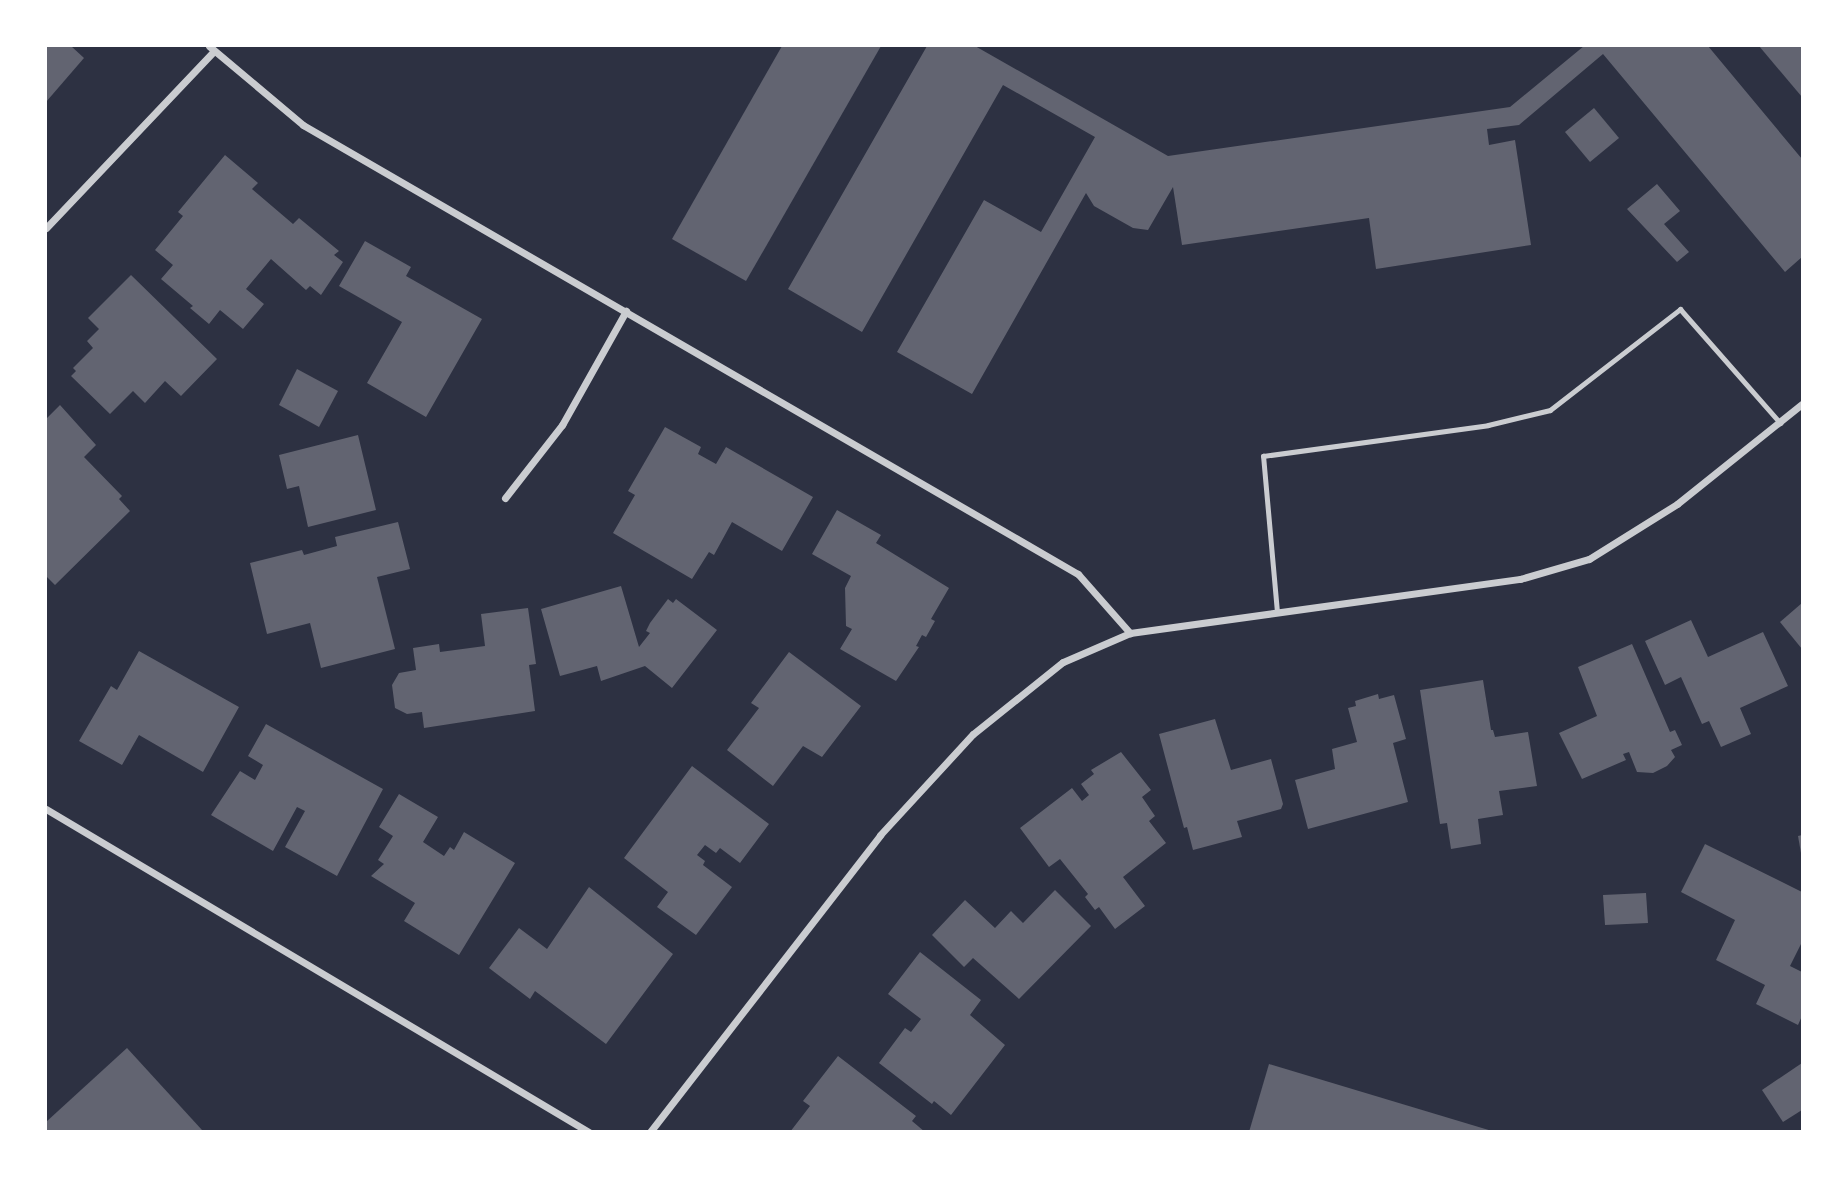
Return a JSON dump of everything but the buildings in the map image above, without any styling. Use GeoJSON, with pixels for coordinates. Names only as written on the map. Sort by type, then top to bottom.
{"type":"FeatureCollection","features":[{"type":"Feature","properties":{"kind":"street"},"geometry":{"type":"LineString","coordinates":[[46,229],[212,48],[303,125],[1078,573],[1130,633]]}},
{"type":"Feature","properties":{"kind":"street"},"geometry":{"type":"LineString","coordinates":[[505,498],[562,425],[626,311]]}},
{"type":"Feature","properties":{"kind":"street"},"geometry":{"type":"LineString","coordinates":[[650,1132],[880,835],[973,734],[1063,662],[1130,633],[1520,579],[1589,559],[1677,504],[1802,404]]}},
{"type":"Feature","properties":{"kind":"street"},"geometry":{"type":"LineString","coordinates":[[46,809],[589,1132]]}},
{"type":"Feature","properties":{"kind":"lane"},"geometry":{"type":"LineString","coordinates":[[1277,612],[1263,456],[1488,425],[1550,411],[1680,309],[1780,423]]}}]}
